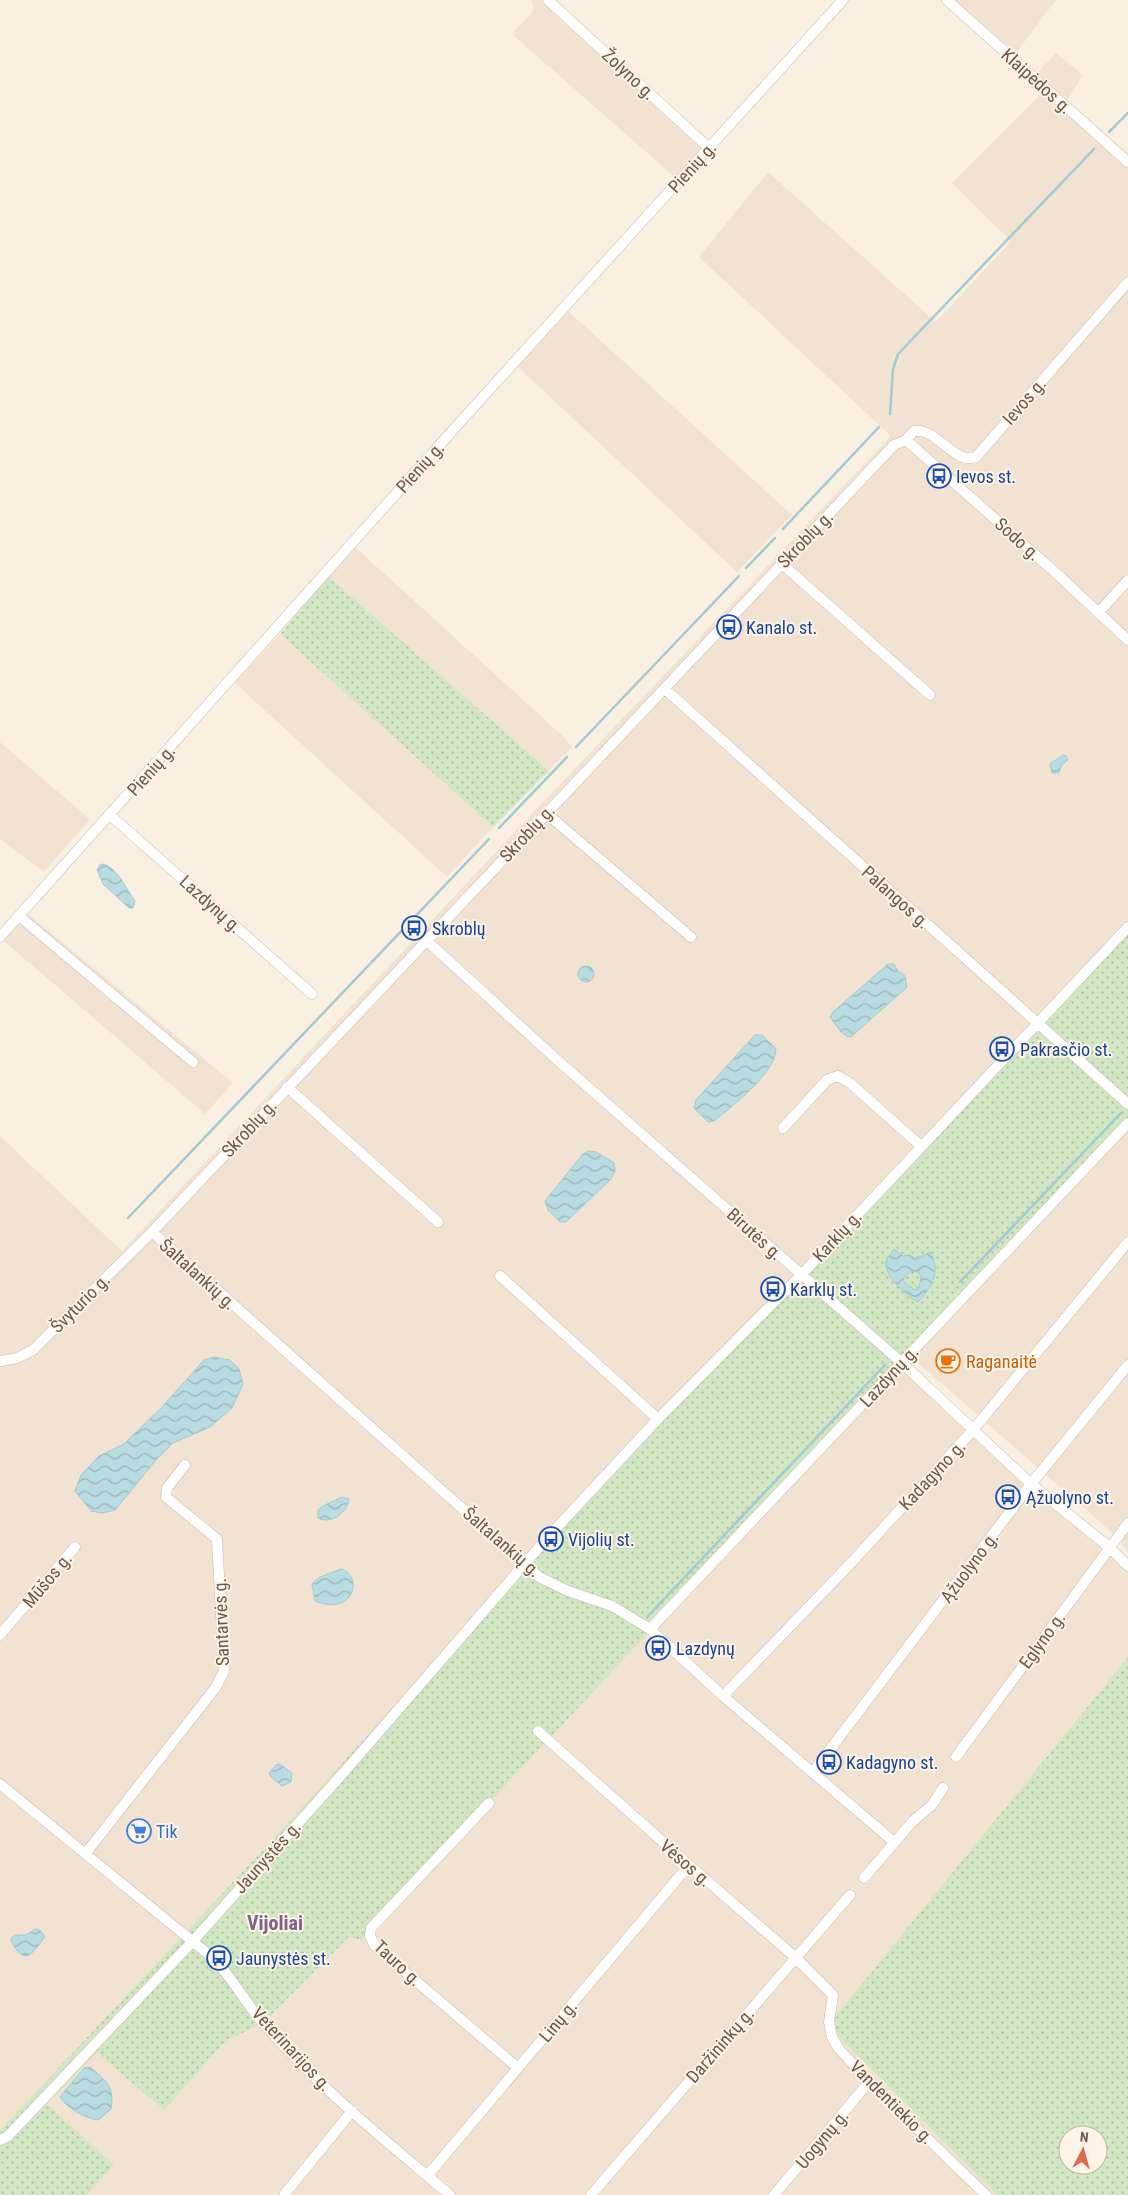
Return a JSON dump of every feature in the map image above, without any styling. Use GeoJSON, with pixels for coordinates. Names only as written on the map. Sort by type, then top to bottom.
{"type":"FeatureCollection","features":[{"type":"Feature","properties":{"kind":"street","name":"Žolyno g."},"geometry":{"type":"LineString","coordinates":[[548,0],[709,148]]}},
{"type":"Feature","properties":{"kind":"street","name":"Pienių g."},"geometry":{"type":"LineString","coordinates":[[0,937],[455,427],[843,0]]}},
{"type":"Feature","properties":{"kind":"street","name":"Klaipėdos g."},"geometry":{"type":"LineString","coordinates":[[946,0],[1128,162]]}},
{"type":"Feature","properties":{"kind":"street","name":"Ievos g."},"geometry":{"type":"LineString","coordinates":[[906,440],[914,430],[921,430],[935,437],[963,458],[976,457],[1128,282]]}},
{"type":"Feature","properties":{"kind":"street","name":"Skroblų g."},"geometry":{"type":"LineString","coordinates":[[152,1232],[665,689],[781,563],[894,445],[906,440]]}},
{"type":"Feature","properties":{"kind":"street","name":"Sodo g."},"geometry":{"type":"LineString","coordinates":[[906,440],[1128,640]]}},
{"type":"Feature","properties":{"kind":"street"},"geometry":{"type":"LineString","coordinates":[[781,563],[930,695]]}},
{"type":"Feature","properties":{"kind":"street"},"geometry":{"type":"LineString","coordinates":[[1098,612],[1128,580]]}},
{"type":"Feature","properties":{"kind":"street","name":"Palangos g."},"geometry":{"type":"LineString","coordinates":[[665,689],[1128,1104]]}},
{"type":"Feature","properties":{"kind":"street"},"geometry":{"type":"LineString","coordinates":[[546,813],[691,937]]}},
{"type":"Feature","properties":{"kind":"street","name":"Lazdynų g."},"geometry":{"type":"LineString","coordinates":[[110,815],[312,994]]}},
{"type":"Feature","properties":{"kind":"street"},"geometry":{"type":"LineString","coordinates":[[19,916],[193,1062]]}},
{"type":"Feature","properties":{"kind":"street","name":"Karklų g."},"geometry":{"type":"LineString","coordinates":[[524,1564],[658,1419],[801,1275],[1128,927]]}},
{"type":"Feature","properties":{"kind":"street","name":"Birutės g."},"geometry":{"type":"LineString","coordinates":[[427,940],[555,1058],[901,1362],[1031,1484],[1109,1547],[1128,1566]]}},
{"type":"Feature","properties":{"kind":"street"},"geometry":{"type":"LineString","coordinates":[[783,1128],[827,1080],[838,1076],[850,1083],[921,1146]]}},
{"type":"Feature","properties":{"kind":"street"},"geometry":{"type":"LineString","coordinates":[[287,1087],[438,1222]]}},
{"type":"Feature","properties":{"kind":"street","name":"Lazdynų g."},"geometry":{"type":"LineString","coordinates":[[650,1629],[1128,1123]]}},
{"type":"Feature","properties":{"kind":"street","name":"Švyturio g."},"geometry":{"type":"LineString","coordinates":[[0,1361],[17,1358],[33,1350],[152,1232]]}},
{"type":"Feature","properties":{"kind":"street","name":"Šaltalankių g."},"geometry":{"type":"LineString","coordinates":[[152,1232],[539,1577],[568,1591],[612,1606],[650,1629],[723,1696],[894,1842]]}},
{"type":"Feature","properties":{"kind":"street","name":"Kadagyno g."},"geometry":{"type":"LineString","coordinates":[[723,1696],[851,1563],[973,1430],[1128,1242]]}},
{"type":"Feature","properties":{"kind":"street"},"geometry":{"type":"LineString","coordinates":[[500,1276],[658,1419]]}},
{"type":"Feature","properties":{"kind":"street","name":"Ąžuolyno g."},"geometry":{"type":"LineString","coordinates":[[813,1772],[1031,1484],[1128,1365]]}},
{"type":"Feature","properties":{"kind":"street","name":"Santarvės g."},"geometry":{"type":"LineString","coordinates":[[86,1853],[216,1687],[224,1671],[216,1539],[166,1497],[167,1488],[186,1465]]}},
{"type":"Feature","properties":{"kind":"street","name":"Eglyno g."},"geometry":{"type":"LineString","coordinates":[[956,1757],[1128,1523]]}},
{"type":"Feature","properties":{"kind":"street","name":"Mūšos g."},"geometry":{"type":"LineString","coordinates":[[0,1635],[75,1547]]}},
{"type":"Feature","properties":{"kind":"street","name":"Jaunystės g."},"geometry":{"type":"LineString","coordinates":[[0,2140],[8,2136],[193,1941],[345,1771],[524,1564]]}},
{"type":"Feature","properties":{"kind":"street","name":"Vėsos g."},"geometry":{"type":"LineString","coordinates":[[538,1731],[688,1865],[795,1957],[833,1994]]}},
{"type":"Feature","properties":{"kind":"street","name":"Veterinarijos g."},"geometry":{"type":"LineString","coordinates":[[0,1784],[193,1941],[228,1972],[263,2023],[303,2066],[352,2111],[450,2195]]}},
{"type":"Feature","properties":{"kind":"street"},"geometry":{"type":"LineString","coordinates":[[864,1878],[894,1842],[932,1805],[944,1788]]}},
{"type":"Feature","properties":{"kind":"street","name":"Tauro g."},"geometry":{"type":"LineString","coordinates":[[489,1803],[371,1928],[370,1936],[375,1946],[518,2068]]}},
{"type":"Feature","properties":{"kind":"street","name":"Linų g."},"geometry":{"type":"LineString","coordinates":[[427,2176],[688,1865]]}},
{"type":"Feature","properties":{"kind":"street","name":"Daržininkų g."},"geometry":{"type":"LineString","coordinates":[[591,2195],[850,1895]]}},
{"type":"Feature","properties":{"kind":"street","name":"Vandentiekio g."},"geometry":{"type":"LineString","coordinates":[[833,1994],[829,2022],[832,2037],[840,2049],[869,2082],[986,2195]]}},
{"type":"Feature","properties":{"kind":"street","name":"Uogynų g."},"geometry":{"type":"LineString","coordinates":[[774,2195],[869,2082]]}},
{"type":"Feature","properties":{"kind":"street"},"geometry":{"type":"LineString","coordinates":[[284,2195],[352,2111]]}},
{"type":"Feature","properties":{"kind":"shaded area"},"geometry":{"type":"Polygon","coordinates":[[[532,0],[552,0],[710,141],[679,181],[512,34],[534,10],[532,0]]]}},
{"type":"Feature","properties":{"kind":"shaded area"},"geometry":{"type":"Polygon","coordinates":[[[953,0],[1056,0],[1016,53],[953,0]]]}},
{"type":"Feature","properties":{"kind":"shaded area"},"geometry":{"type":"Polygon","coordinates":[[[1056,53],[1083,75],[1067,101],[1128,154],[1128,927],[503,1586],[263,1850],[0,2130],[0,1136],[122,1251],[508,839],[891,436],[699,257],[768,172],[936,322],[1011,241],[952,183],[1041,94],[1030,81],[1056,53]],[[162,1407],[124,1444],[99,1456],[156,1460],[174,1443],[210,1427],[162,1407]]]}},
{"type":"Feature","properties":{"kind":"shaded area"},"geometry":{"type":"Polygon","coordinates":[[[567,310],[792,515],[737,572],[517,366],[567,310]]]}},
{"type":"Feature","properties":{"kind":"shaded area"},"geometry":{"type":"Polygon","coordinates":[[[354,546],[565,738],[572,747],[549,771],[328,576],[354,546]]]}},
{"type":"Feature","properties":{"kind":"shaded area"},"geometry":{"type":"Polygon","coordinates":[[[280,634],[493,827],[447,877],[235,683],[280,634]]]}},
{"type":"Feature","properties":{"kind":"shaded area"},"geometry":{"type":"Polygon","coordinates":[[[0,742],[90,819],[44,872],[0,839],[0,742]]]}},
{"type":"Feature","properties":{"kind":"shaded area"},"geometry":{"type":"Polygon","coordinates":[[[28,914],[233,1083],[205,1114],[4,941],[28,914]]]}},
{"type":"Feature","properties":{"kind":"shaded area"},"geometry":{"type":"Polygon","coordinates":[[[1128,1123],[1128,1553],[1117,1537],[909,1355],[1128,1123]]]}},
{"type":"Feature","properties":{"kind":"shaded area"},"geometry":{"type":"Polygon","coordinates":[[[901,1362],[1128,1569],[1128,1657],[834,2018],[836,2034],[997,2195],[87,2195],[114,2165],[47,2104],[97,2053],[164,2110],[226,2041],[263,2023],[349,1937],[489,1803],[901,1362]]]}},
{"type":"Feature","properties":{"kind":"green space"},"geometry":{"type":"Polygon","coordinates":[[[328,576],[549,771],[493,827],[280,634],[328,576]]]}},
{"type":"Feature","properties":{"kind":"green space"},"geometry":{"type":"Polygon","coordinates":[[[1128,927],[1128,1123],[652,1622],[647,1634],[361,1940],[349,1937],[263,2023],[226,2041],[164,2110],[97,2053],[47,2104],[114,2165],[87,2195],[0,2195],[0,2130],[263,1850],[503,1586],[1128,927]]]}},
{"type":"Feature","properties":{"kind":"green space"},"geometry":{"type":"Polygon","coordinates":[[[1128,1657],[1128,2195],[997,2195],[836,2034],[834,2018],[1128,1657]]]}},
{"type":"Feature","properties":{"kind":"water"},"geometry":{"type":"Polygon","coordinates":[[[1063,755],[1068,760],[1062,764],[1059,773],[1052,773],[1050,764],[1063,755]]]}},
{"type":"Feature","properties":{"kind":"water"},"geometry":{"type":"Polygon","coordinates":[[[103,864],[113,870],[121,880],[135,901],[133,908],[129,908],[103,884],[97,870],[103,864]]]}},
{"type":"Feature","properties":{"kind":"water"},"geometry":{"type":"Polygon","coordinates":[[[888,964],[894,964],[898,971],[905,976],[907,987],[852,1036],[848,1037],[841,1032],[830,1017],[833,1012],[888,964]]]}},
{"type":"Feature","properties":{"kind":"water"},"geometry":{"type":"Polygon","coordinates":[[[586,966],[592,968],[594,974],[592,980],[586,982],[580,980],[578,974],[580,968],[586,966]]]}},
{"type":"Feature","properties":{"kind":"water"},"geometry":{"type":"Polygon","coordinates":[[[755,1035],[762,1035],[776,1049],[769,1069],[742,1098],[714,1121],[708,1122],[694,1108],[696,1100],[755,1035]]]}},
{"type":"Feature","properties":{"kind":"water"},"geometry":{"type":"Polygon","coordinates":[[[588,1151],[596,1152],[614,1163],[615,1171],[611,1179],[566,1222],[560,1222],[548,1210],[545,1201],[583,1154],[588,1151]]]}},
{"type":"Feature","properties":{"kind":"water"},"geometry":{"type":"Polygon","coordinates":[[[894,1249],[903,1256],[909,1255],[916,1259],[930,1252],[935,1272],[931,1285],[918,1302],[903,1291],[893,1280],[886,1268],[886,1261],[894,1249]],[[913,1271],[903,1279],[905,1283],[915,1290],[919,1288],[921,1276],[918,1272],[913,1271]]]}},
{"type":"Feature","properties":{"kind":"water"},"geometry":{"type":"Polygon","coordinates":[[[214,1357],[230,1360],[239,1369],[243,1384],[232,1408],[210,1427],[173,1443],[156,1460],[115,1510],[103,1513],[91,1511],[75,1491],[81,1475],[99,1456],[124,1444],[162,1407],[204,1360],[214,1357]]]}},
{"type":"Feature","properties":{"kind":"water"},"geometry":{"type":"Polygon","coordinates":[[[342,1497],[349,1499],[342,1513],[328,1520],[318,1518],[318,1510],[342,1497]]]}},
{"type":"Feature","properties":{"kind":"water"},"geometry":{"type":"Polygon","coordinates":[[[341,1569],[348,1573],[352,1579],[351,1594],[339,1604],[328,1605],[315,1601],[312,1584],[320,1577],[341,1569]]]}},
{"type":"Feature","properties":{"kind":"water"},"geometry":{"type":"Polygon","coordinates":[[[280,1764],[292,1773],[291,1782],[282,1786],[269,1773],[276,1765],[280,1764]]]}},
{"type":"Feature","properties":{"kind":"water"},"geometry":{"type":"Polygon","coordinates":[[[35,1929],[40,1930],[45,1937],[32,1953],[24,1956],[20,1954],[12,1944],[11,1938],[14,1935],[26,1935],[35,1929]]]}},
{"type":"Feature","properties":{"kind":"water"},"geometry":{"type":"Polygon","coordinates":[[[90,2067],[105,2080],[112,2095],[111,2109],[98,2120],[77,2112],[60,2097],[84,2068],[90,2067]]]}},
{"type":"Feature","properties":{"kind":"waterway"},"geometry":{"type":"LineString","coordinates":[[1109,132],[1128,113]]}},
{"type":"Feature","properties":{"kind":"waterway"},"geometry":{"type":"LineString","coordinates":[[890,414],[893,369],[898,354],[1094,149]]}},
{"type":"Feature","properties":{"kind":"waterway"},"geometry":{"type":"LineString","coordinates":[[783,529],[879,427]]}},
{"type":"Feature","properties":{"kind":"waterway"},"geometry":{"type":"LineString","coordinates":[[746,568],[775,538]]}},
{"type":"Feature","properties":{"kind":"waterway"},"geometry":{"type":"LineString","coordinates":[[576,747],[739,576]]}},
{"type":"Feature","properties":{"kind":"waterway"},"geometry":{"type":"LineString","coordinates":[[499,828],[567,757]]}},
{"type":"Feature","properties":{"kind":"waterway"},"geometry":{"type":"LineString","coordinates":[[128,1218],[489,839]]}},
{"type":"Feature","properties":{"kind":"waterway"},"geometry":{"type":"LineString","coordinates":[[960,1282],[1121,1113]]}},
{"type":"Feature","properties":{"kind":"waterway"},"geometry":{"type":"LineString","coordinates":[[648,1616],[885,1365]]}},
{"type":"Feature","properties":{"kind":"place","name":"Ievos st."},"geometry":{"type":"Point","coordinates":[939,476]}},
{"type":"Feature","properties":{"kind":"place","name":"Kanalo st."},"geometry":{"type":"Point","coordinates":[729,627]}},
{"type":"Feature","properties":{"kind":"place","name":"Skroblų"},"geometry":{"type":"Point","coordinates":[414,928]}},
{"type":"Feature","properties":{"kind":"place","name":"Pakrasčio st."},"geometry":{"type":"Point","coordinates":[1002,1049]}},
{"type":"Feature","properties":{"kind":"place","name":"Karklų st."},"geometry":{"type":"Point","coordinates":[773,1289]}},
{"type":"Feature","properties":{"kind":"place","name":"Raganaitė"},"geometry":{"type":"Point","coordinates":[948,1361]}},
{"type":"Feature","properties":{"kind":"place","name":"Ąžuolyno st."},"geometry":{"type":"Point","coordinates":[1008,1497]}},
{"type":"Feature","properties":{"kind":"place","name":"Vijolių st."},"geometry":{"type":"Point","coordinates":[551,1539]}},
{"type":"Feature","properties":{"kind":"place","name":"Lazdynų"},"geometry":{"type":"Point","coordinates":[658,1648]}},
{"type":"Feature","properties":{"kind":"place","name":"Kadagyno st."},"geometry":{"type":"Point","coordinates":[829,1762]}},
{"type":"Feature","properties":{"kind":"place","name":"Tik"},"geometry":{"type":"Point","coordinates":[139,1831]}},
{"type":"Feature","properties":{"kind":"place","name":"Jaunystės st."},"geometry":{"type":"Point","coordinates":[219,1958]}},
{"type":"Feature","properties":{"kind":"district","name":"Vijoliai"},"geometry":{"type":"Point","coordinates":[275,1923]}}]}
